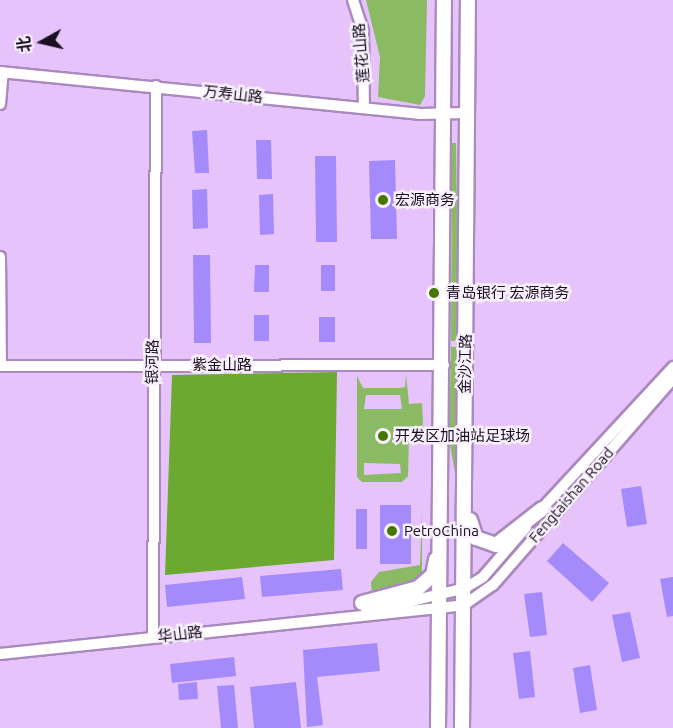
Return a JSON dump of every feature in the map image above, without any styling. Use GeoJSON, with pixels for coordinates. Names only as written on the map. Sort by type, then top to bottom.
{"type":"FeatureCollection","features":[{"type":"Feature","properties":{"kind":"main road","name":"金沙江路"},"geometry":{"type":"LineString","coordinates":[[438,728],[443,500],[444,0]]}},
{"type":"Feature","properties":{"kind":"main road","name":"金沙江路"},"geometry":{"type":"LineString","coordinates":[[462,728],[466,485],[468,0]]}},
{"type":"Feature","properties":{"kind":"main road"},"geometry":{"type":"LineString","coordinates":[[466,485],[473,533],[489,544],[508,541],[542,509]]}},
{"type":"Feature","properties":{"kind":"main road"},"geometry":{"type":"LineString","coordinates":[[361,609],[413,591],[430,579],[443,500]]}},
{"type":"Feature","properties":{"kind":"street","name":"莲花山路"},"geometry":{"type":"LineString","coordinates":[[353,0],[363,31],[364,108]]}},
{"type":"Feature","properties":{"kind":"street","name":"万寿山路"},"geometry":{"type":"LineString","coordinates":[[1,72],[364,108],[445,114],[466,113]]}},
{"type":"Feature","properties":{"kind":"street"},"geometry":{"type":"LineString","coordinates":[[0,104],[1,72]]}},
{"type":"Feature","properties":{"kind":"street","name":"银河路"},"geometry":{"type":"LineString","coordinates":[[153,637],[152,365],[156,86]]}},
{"type":"Feature","properties":{"kind":"street"},"geometry":{"type":"LineString","coordinates":[[0,257],[1,366]]}},
{"type":"Feature","properties":{"kind":"street","name":"紫金山路"},"geometry":{"type":"LineString","coordinates":[[1,366],[444,365]]}},
{"type":"Feature","properties":{"kind":"street","name":"Fengtaishan Road"},"geometry":{"type":"LineString","coordinates":[[465,588],[483,577],[542,509],[673,367]]}},
{"type":"Feature","properties":{"kind":"street","name":"Fengtaishan Road"},"geometry":{"type":"LineString","coordinates":[[464,605],[494,585],[673,379]]}},
{"type":"Feature","properties":{"kind":"street"},"geometry":{"type":"LineString","coordinates":[[361,609],[465,588]]}},
{"type":"Feature","properties":{"kind":"street"},"geometry":{"type":"LineString","coordinates":[[361,609],[440,609],[464,605]]}},
{"type":"Feature","properties":{"kind":"street","name":"华山路"},"geometry":{"type":"LineString","coordinates":[[0,654],[153,637],[361,609]]}},
{"type":"Feature","properties":{"kind":"green space"},"geometry":{"type":"Polygon","coordinates":[[[366,0],[427,0],[425,96],[420,105],[378,97],[380,57],[366,0]]]}},
{"type":"Feature","properties":{"kind":"green space"},"geometry":{"type":"Polygon","coordinates":[[[452,143],[456,143],[459,341],[451,341],[452,143]]]}},
{"type":"Feature","properties":{"kind":"green space"},"geometry":{"type":"Polygon","coordinates":[[[451,347],[459,347],[455,473],[449,439],[451,347]]]}},
{"type":"Feature","properties":{"kind":"green space"},"geometry":{"type":"Polygon","coordinates":[[[337,372],[334,560],[165,575],[172,375],[337,372]]]}},
{"type":"Feature","properties":{"kind":"green space"},"geometry":{"type":"Polygon","coordinates":[[[406,374],[409,404],[422,403],[423,420],[422,439],[409,438],[408,476],[402,482],[362,482],[357,477],[357,376],[363,388],[405,387],[406,374]],[[366,395],[364,409],[402,409],[400,395],[366,395]],[[364,463],[364,475],[401,473],[400,464],[364,463]]]}},
{"type":"Feature","properties":{"kind":"green space"},"geometry":{"type":"Polygon","coordinates":[[[422,513],[422,575],[413,584],[372,597],[371,582],[379,572],[420,565],[422,513]]]}},
{"type":"Feature","properties":{"kind":"building"},"geometry":{"type":"Polygon","coordinates":[[[207,130],[209,173],[195,173],[192,131],[207,130]]]}},
{"type":"Feature","properties":{"kind":"building"},"geometry":{"type":"Polygon","coordinates":[[[256,140],[271,140],[272,179],[257,179],[256,140]]]}},
{"type":"Feature","properties":{"kind":"building"},"geometry":{"type":"Polygon","coordinates":[[[315,156],[336,156],[337,242],[316,242],[315,156]]]}},
{"type":"Feature","properties":{"kind":"building","name":"宏源商务"},"geometry":{"type":"Polygon","coordinates":[[[395,160],[397,239],[371,239],[369,161],[395,160]]]}},
{"type":"Feature","properties":{"kind":"building"},"geometry":{"type":"Polygon","coordinates":[[[207,189],[208,228],[193,229],[192,190],[207,189]]]}},
{"type":"Feature","properties":{"kind":"building"},"geometry":{"type":"Polygon","coordinates":[[[273,194],[274,234],[260,235],[259,195],[273,194]]]}},
{"type":"Feature","properties":{"kind":"building"},"geometry":{"type":"Polygon","coordinates":[[[193,255],[210,255],[211,343],[194,343],[193,255]]]}},
{"type":"Feature","properties":{"kind":"building"},"geometry":{"type":"Polygon","coordinates":[[[255,265],[269,265],[269,292],[254,292],[255,265]]]}},
{"type":"Feature","properties":{"kind":"building"},"geometry":{"type":"Polygon","coordinates":[[[321,265],[335,265],[335,291],[321,291],[321,265]]]}},
{"type":"Feature","properties":{"kind":"building"},"geometry":{"type":"Polygon","coordinates":[[[254,315],[269,315],[269,341],[254,341],[254,315]]]}},
{"type":"Feature","properties":{"kind":"building"},"geometry":{"type":"Polygon","coordinates":[[[319,317],[335,317],[335,342],[319,342],[319,317]]]}},
{"type":"Feature","properties":{"kind":"building"},"geometry":{"type":"Polygon","coordinates":[[[641,486],[647,524],[627,527],[621,489],[641,486]]]}},
{"type":"Feature","properties":{"kind":"building"},"geometry":{"type":"Polygon","coordinates":[[[380,505],[411,505],[411,564],[380,564],[380,505]]]}},
{"type":"Feature","properties":{"kind":"building"},"geometry":{"type":"Polygon","coordinates":[[[356,509],[367,509],[367,549],[356,549],[356,509]]]}},
{"type":"Feature","properties":{"kind":"building"},"geometry":{"type":"Polygon","coordinates":[[[563,543],[609,583],[592,602],[547,561],[563,543]]]}},
{"type":"Feature","properties":{"kind":"building"},"geometry":{"type":"Polygon","coordinates":[[[341,569],[343,590],[262,597],[260,576],[341,569]]]}},
{"type":"Feature","properties":{"kind":"building"},"geometry":{"type":"Polygon","coordinates":[[[242,577],[245,599],[167,607],[165,585],[242,577]]]}},
{"type":"Feature","properties":{"kind":"building"},"geometry":{"type":"Polygon","coordinates":[[[673,577],[673,616],[667,617],[660,579],[673,577]]]}},
{"type":"Feature","properties":{"kind":"building"},"geometry":{"type":"Polygon","coordinates":[[[542,592],[547,635],[530,637],[524,594],[542,592]]]}},
{"type":"Feature","properties":{"kind":"building"},"geometry":{"type":"Polygon","coordinates":[[[630,612],[640,658],[622,662],[612,615],[630,612]]]}},
{"type":"Feature","properties":{"kind":"building"},"geometry":{"type":"Polygon","coordinates":[[[377,643],[380,671],[317,677],[323,725],[307,727],[303,650],[377,643]]]}},
{"type":"Feature","properties":{"kind":"building"},"geometry":{"type":"Polygon","coordinates":[[[530,651],[535,697],[519,699],[513,653],[530,651]]]}},
{"type":"Feature","properties":{"kind":"building"},"geometry":{"type":"Polygon","coordinates":[[[234,657],[236,676],[172,683],[170,664],[234,657]]]}},
{"type":"Feature","properties":{"kind":"building"},"geometry":{"type":"Polygon","coordinates":[[[590,665],[597,710],[580,713],[573,668],[590,665]]]}},
{"type":"Feature","properties":{"kind":"building"},"geometry":{"type":"Polygon","coordinates":[[[197,682],[198,699],[179,700],[178,684],[197,682]]]}},
{"type":"Feature","properties":{"kind":"building"},"geometry":{"type":"Polygon","coordinates":[[[296,682],[301,728],[254,728],[250,687],[296,682]]]}},
{"type":"Feature","properties":{"kind":"building"},"geometry":{"type":"Polygon","coordinates":[[[234,685],[238,728],[221,728],[217,686],[234,685]]]}},
{"type":"Feature","properties":{"kind":"place","name":"宏源商务"},"geometry":{"type":"Point","coordinates":[383,200]}},
{"type":"Feature","properties":{"kind":"place","name":"青岛银行 宏源商务"},"geometry":{"type":"Point","coordinates":[434,293]}},
{"type":"Feature","properties":{"kind":"place","name":"开发区加油站足球场"},"geometry":{"type":"Point","coordinates":[383,436]}},
{"type":"Feature","properties":{"kind":"place","name":"PetroChina"},"geometry":{"type":"Point","coordinates":[392,531]}}]}
